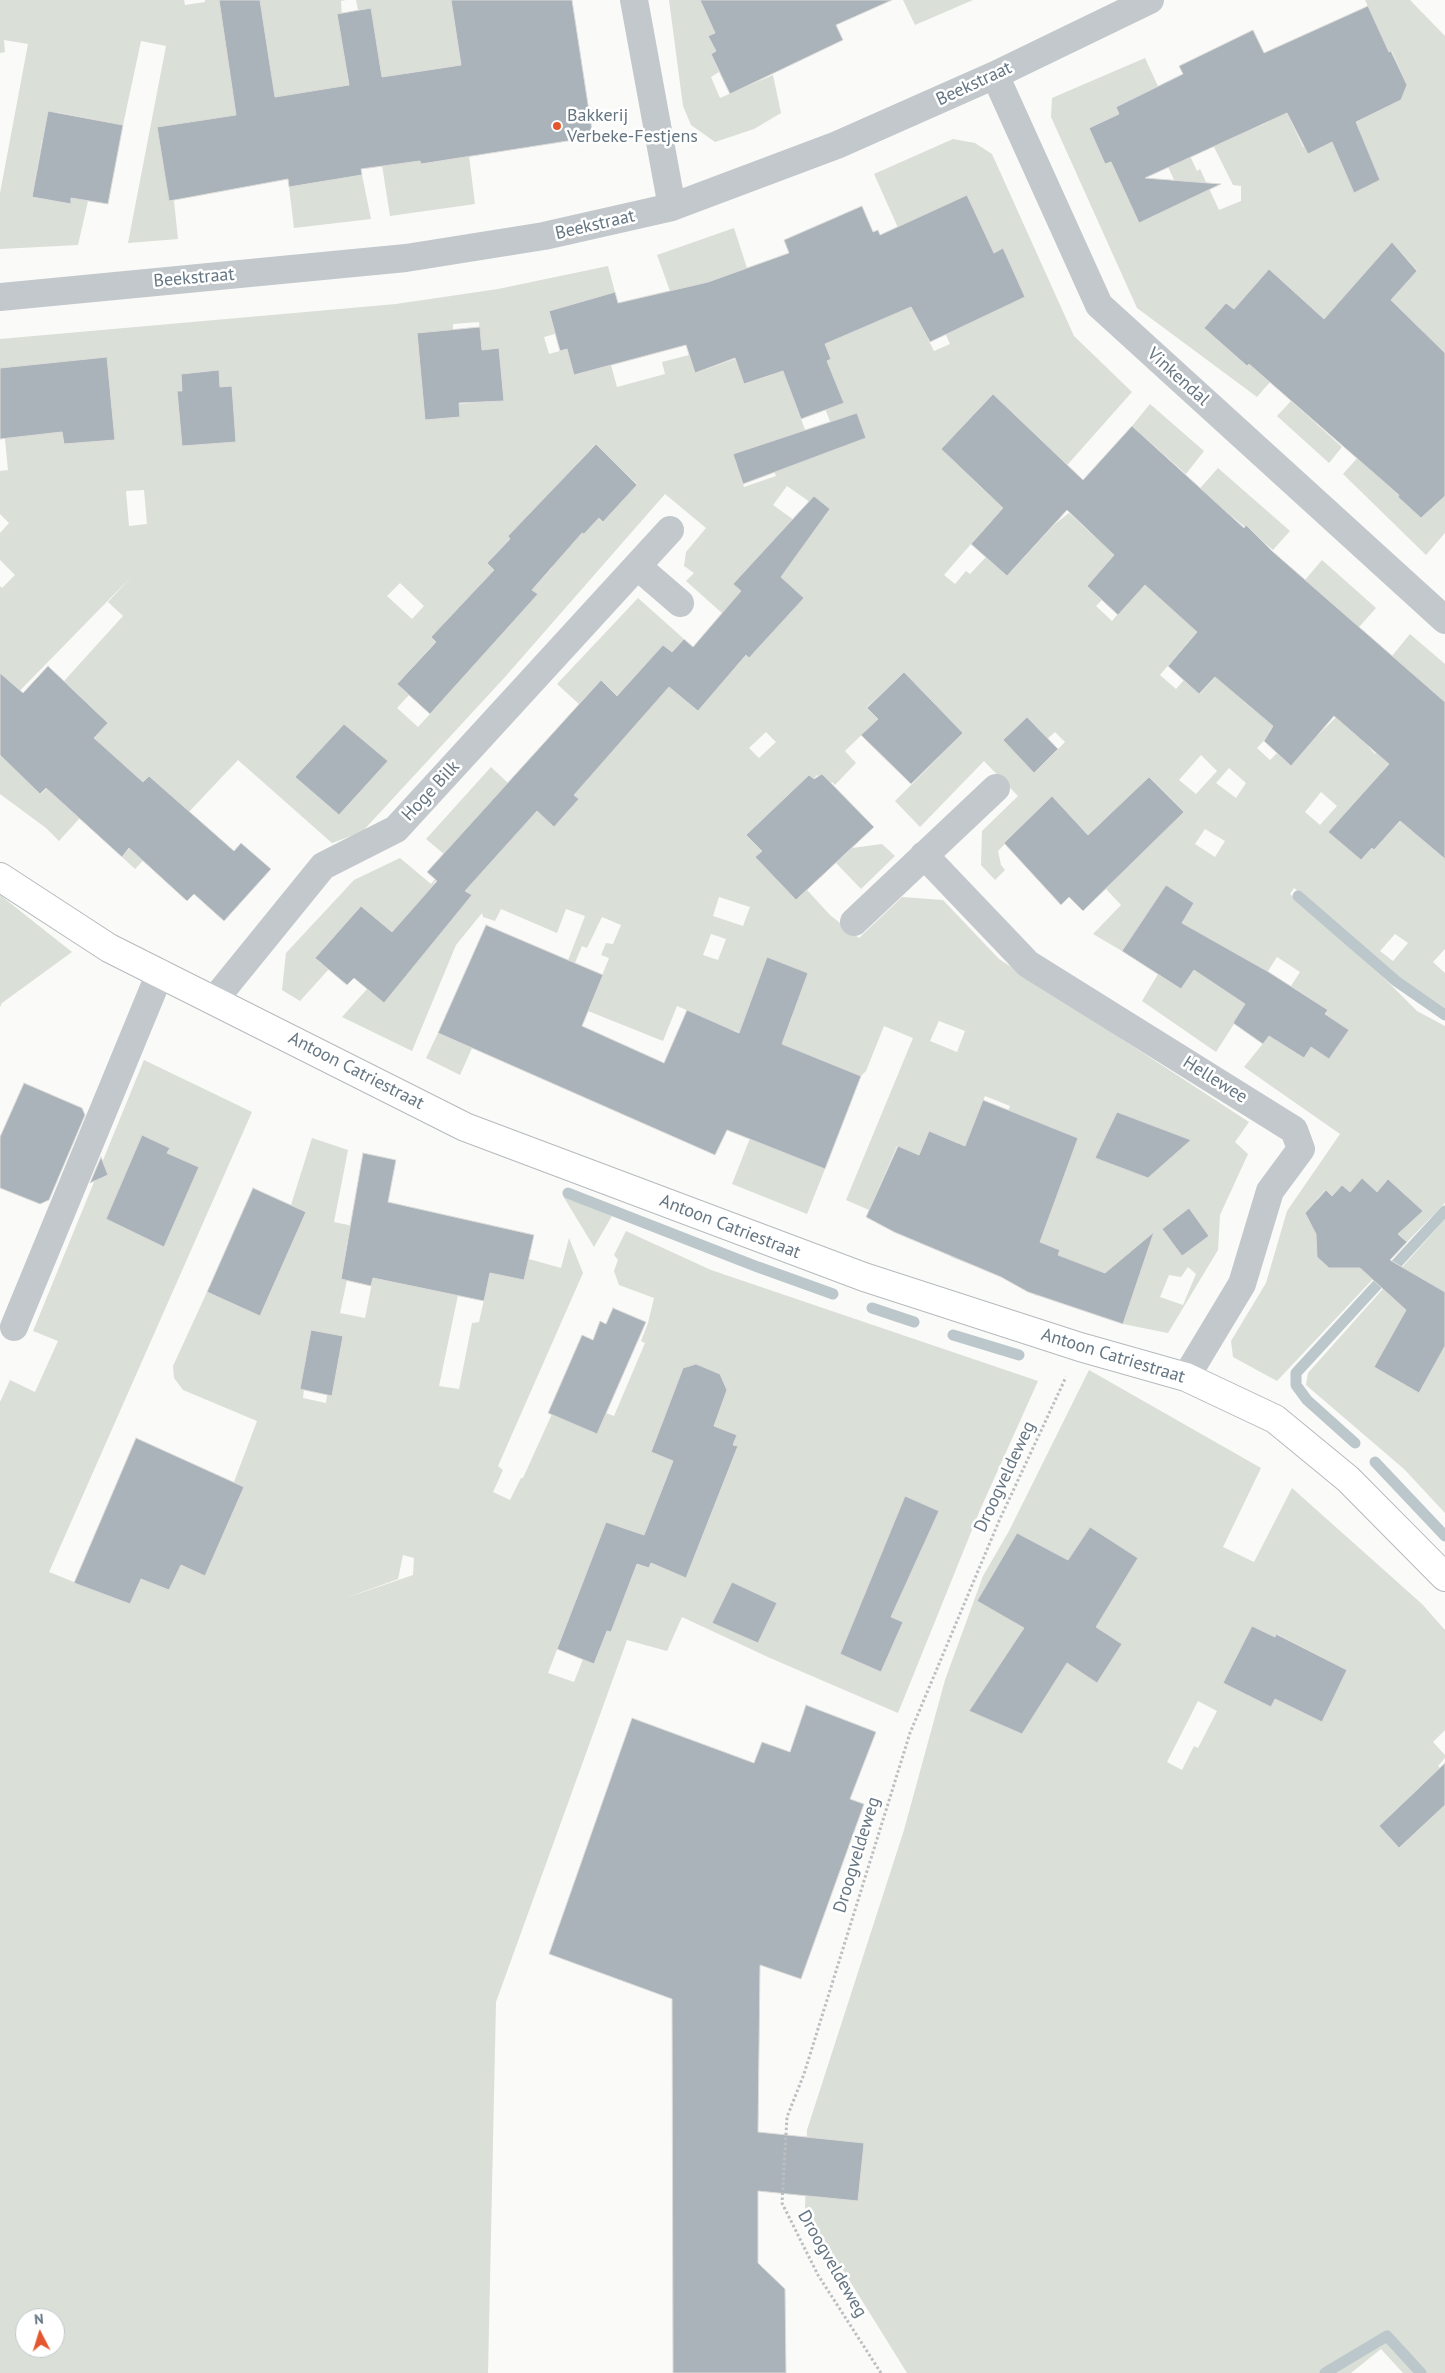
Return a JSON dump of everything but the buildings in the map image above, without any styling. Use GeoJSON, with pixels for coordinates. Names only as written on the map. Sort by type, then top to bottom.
{"type":"FeatureCollection","features":[{"type":"Feature","properties":{"kind":"main road","name":"Antoon Catriestraat"},"geometry":{"type":"LineString","coordinates":[[0,877],[109,948],[465,1126],[864,1277],[1080,1347],[1186,1378],[1275,1419],[1348,1480],[1445,1577]]}},
{"type":"Feature","properties":{"kind":"street"},"geometry":{"type":"LineString","coordinates":[[634,0],[672,207]]}},
{"type":"Feature","properties":{"kind":"street","name":"Beekstraat"},"geometry":{"type":"LineString","coordinates":[[0,297],[406,258],[544,236],[672,207],[837,145],[995,75],[1150,0]]}},
{"type":"Feature","properties":{"kind":"street","name":"Vinkendal"},"geometry":{"type":"LineString","coordinates":[[995,75],[1099,305],[1445,620]]}},
{"type":"Feature","properties":{"kind":"street","name":"Hoge Bilk"},"geometry":{"type":"LineString","coordinates":[[214,999],[323,866],[396,829],[670,530]]}},
{"type":"Feature","properties":{"kind":"street"},"geometry":{"type":"LineString","coordinates":[[638,566],[680,603]]}},
{"type":"Feature","properties":{"kind":"street"},"geometry":{"type":"LineString","coordinates":[[854,922],[996,788]]}},
{"type":"Feature","properties":{"kind":"street","name":"Hellewee"},"geometry":{"type":"LineString","coordinates":[[924,855],[1028,964],[1294,1130],[1301,1150],[1270,1191],[1242,1284],[1186,1378]]}},
{"type":"Feature","properties":{"kind":"street"},"geometry":{"type":"LineString","coordinates":[[14,1327],[160,973]]}},
{"type":"Feature","properties":{"kind":"path","name":"Droogveldeweg"},"geometry":{"type":"LineString","coordinates":[[880,2373],[818,2275],[782,2203],[787,2117],[804,2074],[910,1732],[999,1521],[1080,1347]]}},
{"type":"Feature","properties":{"kind":"shaded area"},"geometry":{"type":"Polygon","coordinates":[[[0,0],[184,0],[185,5],[205,2],[205,0],[219,0],[239,123],[169,201],[174,201],[178,239],[128,243],[166,46],[141,41],[123,125],[56,112],[50,141],[42,140],[32,197],[70,204],[72,197],[88,201],[78,245],[0,249],[0,193],[28,44],[4,40],[5,52],[0,53],[0,0]]]}},
{"type":"Feature","properties":{"kind":"shaded area"},"geometry":{"type":"Polygon","coordinates":[[[260,0],[346,0],[341,1],[344,55],[352,109],[273,122],[271,70],[260,0]]]}},
{"type":"Feature","properties":{"kind":"shaded area"},"geometry":{"type":"Polygon","coordinates":[[[356,0],[451,0],[461,65],[406,73],[413,124],[406,163],[420,161],[421,164],[469,156],[475,204],[390,216],[364,51],[371,8],[358,10],[356,0]]]}},
{"type":"Feature","properties":{"kind":"shaded area"},"geometry":{"type":"Polygon","coordinates":[[[669,0],[700,0],[715,33],[708,36],[716,51],[711,54],[719,72],[711,77],[720,98],[773,75],[781,113],[754,129],[715,142],[691,125],[683,106],[669,0]]]}},
{"type":"Feature","properties":{"kind":"shaded area"},"geometry":{"type":"Polygon","coordinates":[[[903,0],[973,0],[915,25],[903,0]]]}},
{"type":"Feature","properties":{"kind":"shaded area"},"geometry":{"type":"Polygon","coordinates":[[[1365,0],[1410,0],[1445,36],[1445,353],[1419,330],[1420,328],[1411,320],[1389,346],[1445,358],[1445,533],[1426,555],[1343,474],[1401,409],[1367,328],[1417,270],[1392,242],[1257,397],[1137,308],[1051,117],[1052,98],[1145,58],[1197,171],[1200,169],[1219,210],[1241,201],[1241,186],[1233,185],[1207,133],[1247,115],[1253,129],[1269,122],[1252,86],[1287,113],[1303,147],[1305,146],[1308,153],[1323,147],[1320,140],[1401,100],[1405,90],[1401,80],[1404,78],[1392,51],[1389,52],[1365,0]],[[1116,107],[1119,114],[1089,128],[1105,164],[1111,162],[1139,222],[1184,201],[1153,135],[1116,107]],[[1269,269],[1234,309],[1226,303],[1204,328],[1247,366],[1304,301],[1269,269]]]}},
{"type":"Feature","properties":{"kind":"shaded area"},"geometry":{"type":"Polygon","coordinates":[[[953,139],[975,143],[992,154],[1074,336],[1132,392],[1007,533],[992,520],[944,575],[955,584],[966,571],[970,574],[986,557],[1007,576],[1056,523],[1069,513],[1096,538],[1125,507],[1142,522],[1087,586],[1102,600],[1096,606],[1112,621],[1146,580],[1131,566],[1218,468],[1290,531],[1273,550],[1217,504],[1203,521],[1210,616],[1160,675],[1176,689],[1184,680],[1200,694],[1239,651],[1281,660],[1244,702],[1258,713],[1291,707],[1269,731],[1270,734],[1257,748],[1270,760],[1277,753],[1289,764],[1351,702],[1363,741],[1375,754],[1380,749],[1392,760],[1329,832],[1361,860],[1372,848],[1374,850],[1415,805],[1434,850],[1445,859],[1445,949],[1433,962],[1445,973],[1445,1008],[1390,971],[1294,888],[1290,894],[1387,981],[1417,1011],[1445,1026],[1445,1203],[1407,1242],[1384,1221],[1407,1196],[1388,1179],[1377,1192],[1350,1192],[1342,1185],[1332,1196],[1325,1190],[1305,1213],[1309,1221],[1327,1237],[1317,1248],[1317,1257],[1329,1268],[1339,1268],[1349,1258],[1373,1279],[1277,1381],[1233,1357],[1231,1341],[1266,1283],[1287,1211],[1340,1134],[1244,1067],[1269,1036],[1304,1058],[1328,1010],[1291,986],[1300,972],[1277,957],[1216,1052],[1142,1001],[1158,974],[1181,989],[1194,970],[1182,923],[1194,903],[1122,951],[1093,934],[1121,905],[1106,889],[1136,858],[1101,822],[1088,835],[1052,796],[998,851],[1001,865],[1005,870],[995,880],[981,865],[982,831],[1018,796],[984,761],[920,827],[895,801],[963,733],[904,672],[867,707],[878,719],[845,751],[856,763],[835,785],[832,782],[828,786],[817,775],[802,791],[779,804],[746,835],[762,851],[755,857],[796,900],[807,890],[830,915],[859,938],[902,897],[943,900],[999,959],[1249,1122],[1235,1142],[1248,1154],[1220,1215],[1218,1250],[1168,1333],[1123,1324],[1143,1263],[1105,1273],[1096,1270],[1051,1298],[1034,1295],[1040,1279],[1060,1250],[1040,1242],[1058,1130],[1043,1124],[988,1225],[972,1265],[951,1257],[1010,1106],[985,1096],[974,1124],[980,1127],[963,1151],[959,1143],[929,1132],[919,1155],[897,1146],[869,1210],[846,1200],[913,1038],[884,1026],[866,1071],[861,1076],[812,1056],[825,1169],[807,1214],[732,1184],[784,1052],[734,1030],[708,1026],[705,1018],[677,1006],[663,1041],[588,1011],[609,958],[601,955],[606,943],[613,944],[621,925],[602,917],[587,948],[582,946],[560,999],[554,997],[585,916],[566,909],[557,933],[501,909],[495,921],[483,917],[482,913],[456,945],[412,1051],[342,1017],[367,989],[384,1003],[427,949],[392,932],[361,906],[315,958],[329,969],[300,1001],[282,990],[286,953],[354,880],[400,858],[431,884],[451,860],[426,839],[491,767],[508,783],[476,819],[537,811],[554,826],[579,799],[565,786],[641,719],[601,680],[579,704],[557,684],[638,598],[684,639],[672,652],[663,645],[645,666],[698,711],[740,662],[734,657],[804,598],[759,557],[743,591],[723,614],[686,581],[694,573],[684,566],[686,552],[706,528],[665,494],[505,677],[362,832],[332,843],[238,760],[135,869],[122,857],[174,799],[149,776],[143,782],[126,767],[59,841],[46,828],[0,794],[0,755],[41,794],[108,723],[64,681],[123,616],[108,602],[134,574],[0,711],[0,677],[2,675],[0,673],[0,586],[2,588],[15,575],[0,560],[0,533],[9,523],[0,514],[0,471],[8,470],[0,389],[0,339],[396,304],[498,289],[608,266],[615,292],[549,311],[555,334],[544,337],[549,354],[567,349],[575,375],[611,365],[617,387],[665,374],[662,362],[689,355],[696,373],[735,359],[745,384],[772,375],[761,342],[823,362],[831,359],[816,321],[900,284],[934,351],[950,344],[874,174],[953,139]],[[967,195],[924,215],[974,321],[1003,248],[994,253],[967,195]],[[479,322],[453,324],[453,330],[417,334],[425,420],[460,417],[459,404],[504,400],[499,348],[482,350],[479,322]],[[107,358],[62,432],[64,444],[115,440],[107,358]],[[219,370],[181,374],[182,391],[177,392],[182,445],[236,441],[232,386],[220,387],[219,370]],[[817,388],[793,398],[815,456],[840,447],[817,388]],[[993,394],[941,449],[991,497],[1003,485],[993,394]],[[595,444],[560,482],[562,515],[584,534],[599,518],[603,522],[637,484],[595,444]],[[764,444],[733,454],[744,487],[776,476],[764,444]],[[787,486],[773,505],[812,533],[827,514],[787,486]],[[144,490],[126,491],[129,526],[147,524],[144,490]],[[515,533],[487,563],[494,570],[478,587],[493,601],[537,594],[532,590],[552,568],[515,533]],[[400,583],[387,596],[412,619],[424,606],[400,583]],[[439,638],[397,684],[409,695],[397,708],[418,727],[430,714],[439,638]],[[1027,717],[1003,740],[1042,732],[1027,717]],[[344,724],[296,777],[339,815],[387,761],[344,724]],[[766,732],[749,748],[759,758],[776,742],[766,732]],[[1055,732],[1036,749],[1046,761],[1065,742],[1055,732]],[[1201,755],[1179,780],[1196,794],[1217,771],[1201,755]],[[1229,768],[1216,783],[1236,798],[1246,783],[1229,768]],[[1149,777],[1158,817],[1173,801],[1149,777]],[[1321,792],[1305,812],[1320,825],[1337,806],[1321,792]],[[1205,829],[1195,844],[1215,857],[1225,841],[1205,829]],[[450,866],[433,884],[454,902],[450,866]],[[719,897],[713,916],[743,926],[750,907],[719,897]],[[711,934],[703,955],[718,960],[726,939],[711,934]],[[1395,934],[1380,951],[1393,961],[1408,943],[1395,934]],[[778,1013],[784,1038],[792,1018],[778,1013]],[[939,1021],[930,1041],[957,1052],[965,1031],[939,1021]],[[1189,1208],[1162,1229],[1182,1256],[1209,1236],[1189,1208]],[[1188,1267],[1181,1277],[1169,1275],[1160,1297],[1183,1305],[1196,1274],[1188,1267]]]}},
{"type":"Feature","properties":{"kind":"shaded area"},"geometry":{"type":"Polygon","coordinates":[[[362,175],[371,219],[294,228],[289,187],[362,175]]]}},
{"type":"Feature","properties":{"kind":"shaded area"},"geometry":{"type":"Polygon","coordinates":[[[734,228],[747,268],[708,282],[670,291],[657,255],[734,228]]]}},
{"type":"Feature","properties":{"kind":"shaded area"},"geometry":{"type":"Polygon","coordinates":[[[1291,401],[1342,447],[1329,463],[1277,416],[1291,401]]]}},
{"type":"Feature","properties":{"kind":"shaded area"},"geometry":{"type":"Polygon","coordinates":[[[1150,404],[1204,451],[1186,474],[1132,426],[1150,404]]]}},
{"type":"Feature","properties":{"kind":"shaded area"},"geometry":{"type":"Polygon","coordinates":[[[1322,560],[1376,608],[1359,627],[1305,580],[1322,560]]]}},
{"type":"Feature","properties":{"kind":"shaded area"},"geometry":{"type":"Polygon","coordinates":[[[1410,634],[1445,664],[1445,702],[1392,656],[1410,634]]]}},
{"type":"Feature","properties":{"kind":"shaded area"},"geometry":{"type":"Polygon","coordinates":[[[882,844],[895,856],[861,889],[836,863],[852,848],[882,844]]]}},
{"type":"Feature","properties":{"kind":"shaded area"},"geometry":{"type":"Polygon","coordinates":[[[0,895],[72,952],[2,1003],[0,1007],[0,895]]]}},
{"type":"Feature","properties":{"kind":"shaded area"},"geometry":{"type":"Polygon","coordinates":[[[438,1033],[472,1048],[460,1075],[426,1058],[438,1033]]]}},
{"type":"Feature","properties":{"kind":"shaded area"},"geometry":{"type":"Polygon","coordinates":[[[144,1060],[252,1112],[49,1572],[129,1604],[141,1579],[169,1590],[181,1565],[205,1576],[244,1487],[234,1482],[257,1421],[183,1390],[174,1378],[173,1366],[207,1292],[260,1316],[306,1212],[291,1205],[312,1138],[348,1150],[334,1222],[353,1226],[347,1242],[341,1278],[347,1280],[340,1313],[365,1318],[373,1278],[458,1295],[439,1386],[459,1389],[472,1323],[479,1322],[490,1273],[529,1259],[561,1268],[569,1238],[583,1273],[498,1466],[503,1470],[493,1492],[510,1500],[521,1478],[523,1478],[552,1414],[597,1433],[606,1413],[614,1416],[645,1343],[641,1341],[654,1298],[619,1285],[614,1271],[618,1260],[614,1255],[626,1231],[711,1270],[1038,1381],[980,1510],[898,1713],[770,1658],[682,1617],[667,1651],[627,1640],[496,2002],[488,2373],[0,2373],[0,1402],[10,1380],[35,1392],[58,1341],[33,1331],[144,1060]],[[142,1136],[164,1247],[199,1167],[167,1153],[169,1148],[142,1136]],[[311,1330],[303,1398],[326,1403],[327,1395],[332,1396],[343,1336],[311,1330]],[[693,1365],[682,1371],[651,1452],[677,1463],[666,1478],[642,1541],[638,1533],[606,1522],[589,1569],[629,1585],[637,1564],[649,1568],[651,1563],[682,1576],[693,1560],[738,1447],[733,1445],[737,1435],[714,1426],[727,1390],[720,1374],[693,1365]],[[403,1555],[398,1579],[343,1599],[413,1575],[414,1558],[403,1555]],[[587,1571],[548,1673],[574,1682],[583,1659],[594,1664],[607,1631],[587,1571]]]}},
{"type":"Feature","properties":{"kind":"shaded area"},"geometry":{"type":"Polygon","coordinates":[[[563,1196],[612,1216],[594,1247],[563,1196]]]}},
{"type":"Feature","properties":{"kind":"shaded area"},"geometry":{"type":"Polygon","coordinates":[[[1445,1219],[1445,1292],[1423,1280],[1374,1367],[1419,1392],[1445,1346],[1445,1513],[1404,1469],[1306,1385],[1308,1373],[1445,1219]]]}},
{"type":"Feature","properties":{"kind":"shaded area"},"geometry":{"type":"Polygon","coordinates":[[[1089,1370],[1261,1468],[1223,1547],[1254,1562],[1292,1488],[1422,1604],[1445,1630],[1445,1730],[1433,1742],[1445,1755],[1445,1758],[1438,1766],[1445,1773],[1445,1797],[1428,1779],[1379,1826],[1399,1848],[1445,1805],[1445,2373],[1403,2373],[1381,2349],[1351,2373],[907,2373],[805,2209],[807,2130],[904,1830],[945,1680],[983,1576],[1009,1531],[1089,1370]],[[1252,1626],[1224,1683],[1271,1707],[1275,1699],[1322,1721],[1347,1670],[1277,1634],[1275,1637],[1252,1626]],[[1198,1701],[1167,1762],[1182,1770],[1194,1746],[1198,1748],[1217,1711],[1198,1701]]]}},
{"type":"Feature","properties":{"kind":"waterway"},"geometry":{"type":"LineString","coordinates":[[1298,896],[1396,981],[1445,1015]]}},
{"type":"Feature","properties":{"kind":"waterway"},"geometry":{"type":"LineString","coordinates":[[568,1193],[833,1294]]}},
{"type":"Feature","properties":{"kind":"waterway"},"geometry":{"type":"LineString","coordinates":[[1355,1443],[1307,1400],[1296,1385],[1296,1373],[1445,1211]]}},
{"type":"Feature","properties":{"kind":"waterway"},"geometry":{"type":"LineString","coordinates":[[872,1308],[914,1322]]}},
{"type":"Feature","properties":{"kind":"waterway"},"geometry":{"type":"LineString","coordinates":[[953,1335],[1019,1355]]}},
{"type":"Feature","properties":{"kind":"waterway"},"geometry":{"type":"LineString","coordinates":[[1375,1462],[1445,1536]]}},
{"type":"Feature","properties":{"kind":"waterway"},"geometry":{"type":"LineString","coordinates":[[1325,2373],[1387,2336],[1421,2373]]}},
{"type":"Feature","properties":{"kind":"place","name":"Bakkerij Verbeke-Festjens"},"geometry":{"type":"Point","coordinates":[557,126]}}]}
